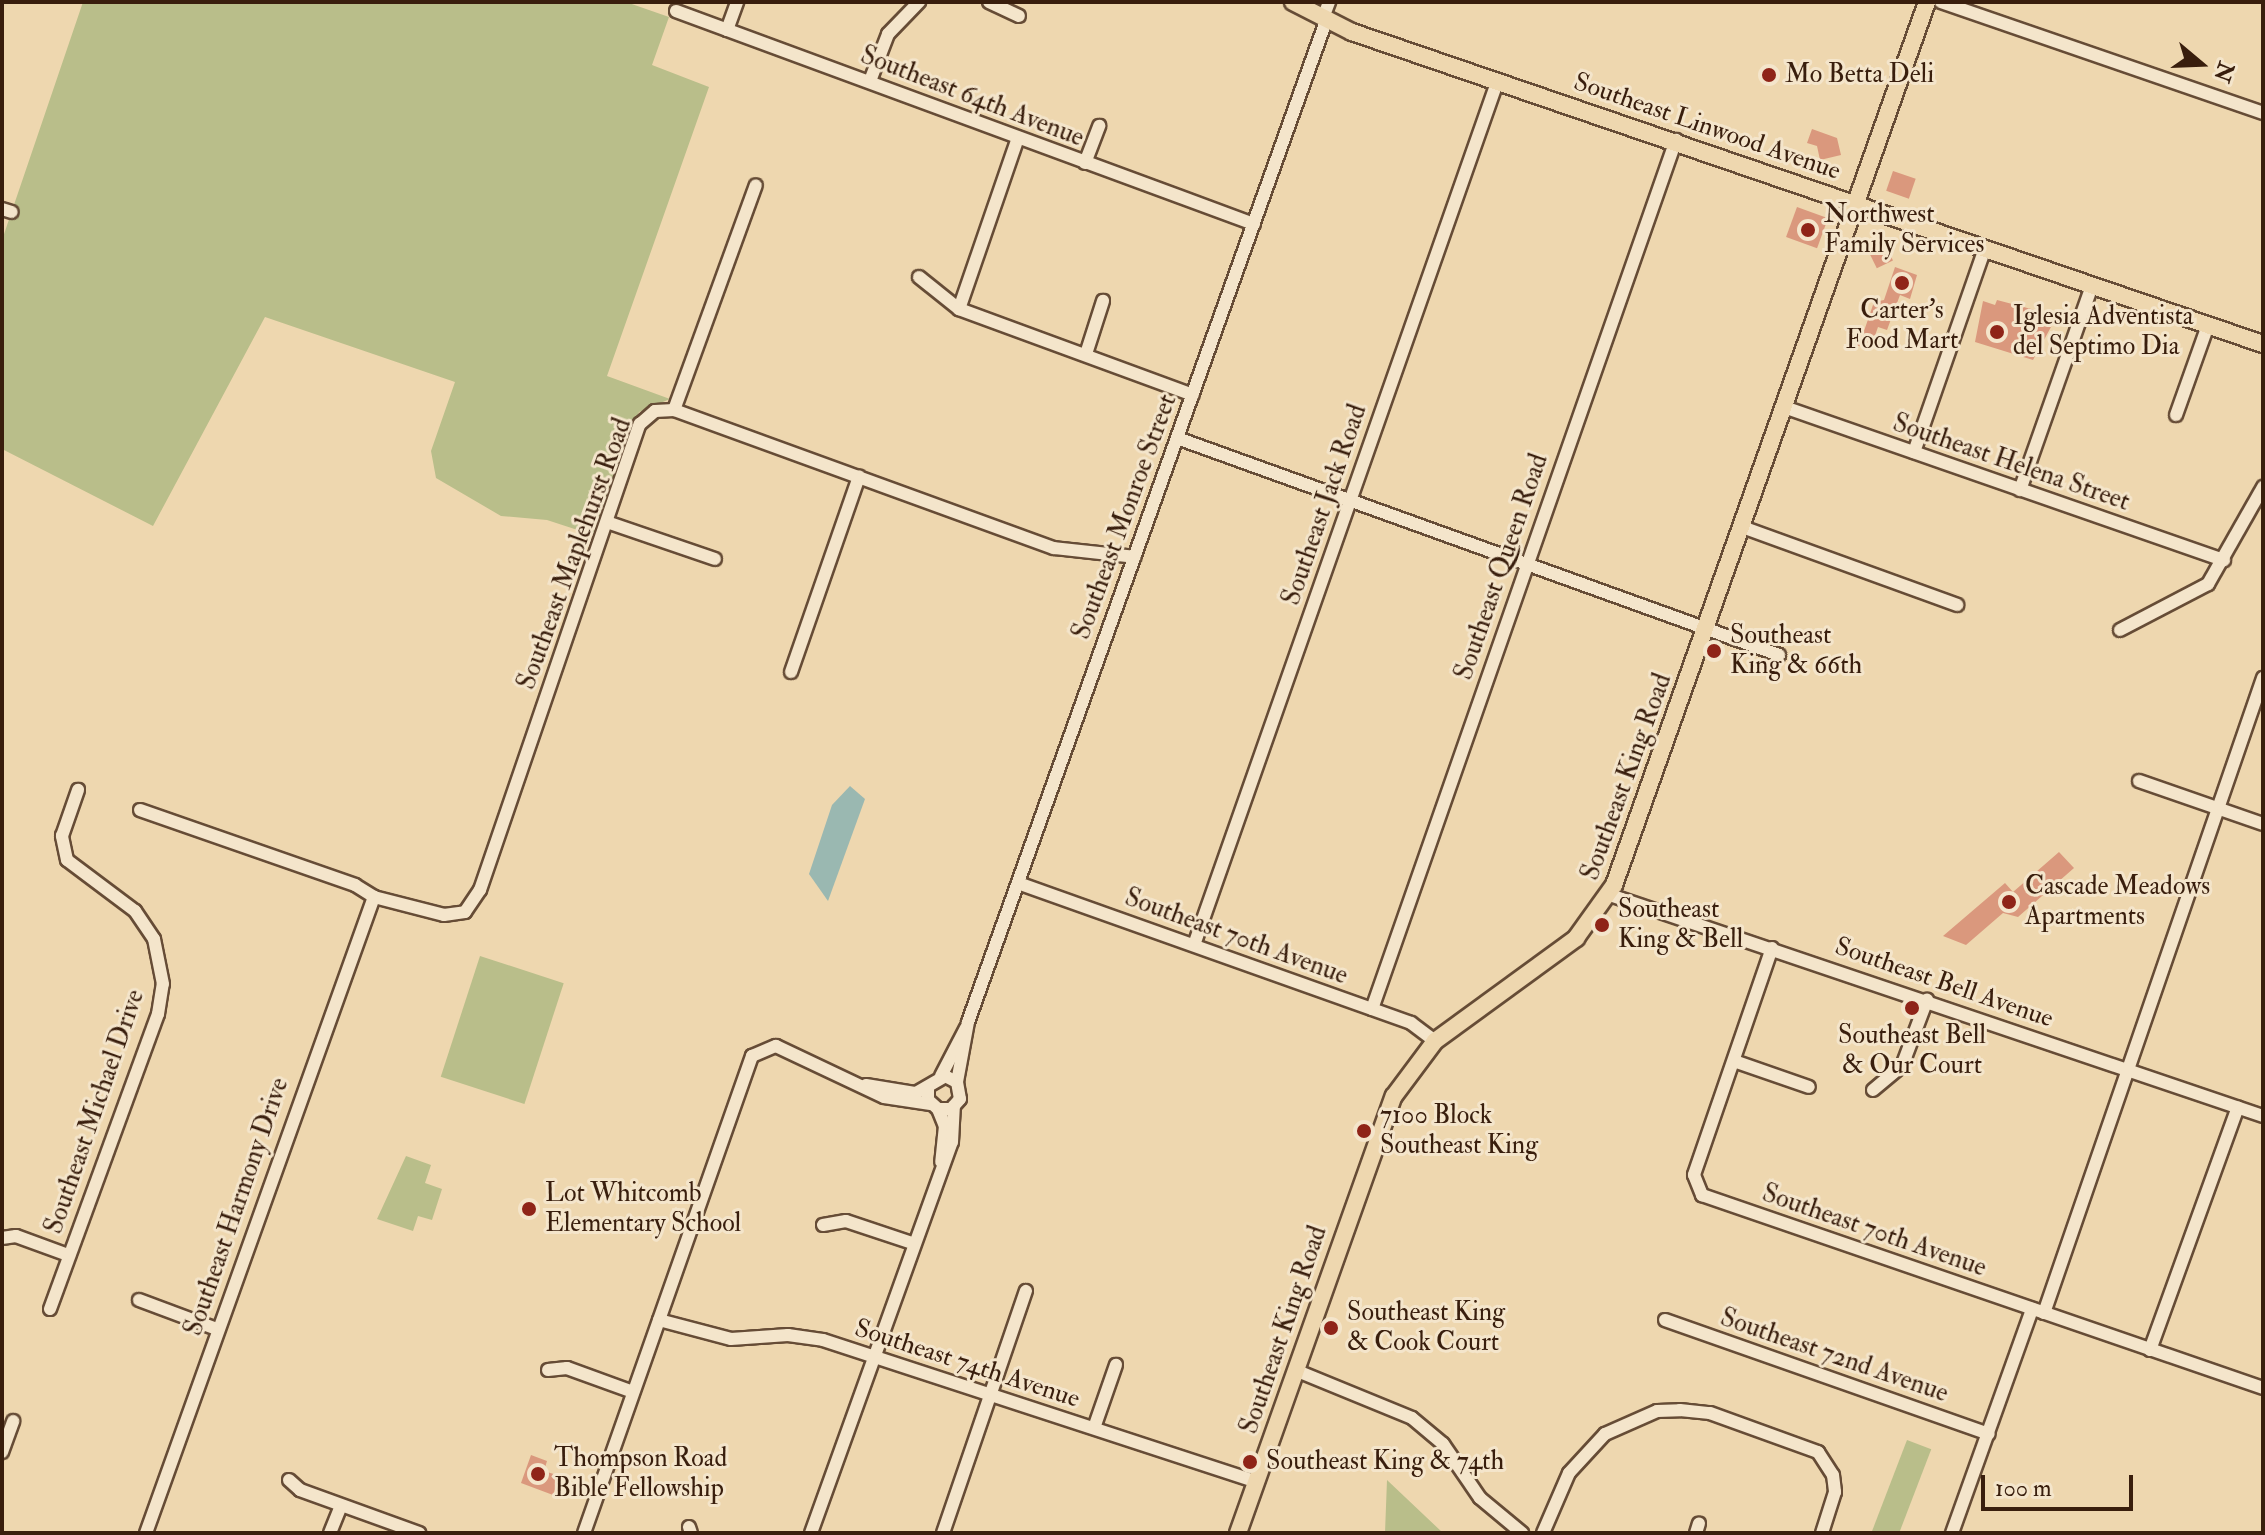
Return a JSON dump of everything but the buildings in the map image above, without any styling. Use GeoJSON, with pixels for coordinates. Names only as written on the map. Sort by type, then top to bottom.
{"type":"FeatureCollection","features":[{"type":"Feature","properties":{"kind":"main road","name":"Southeast Linwood Avenue"},"geometry":{"type":"LineString","coordinates":[[1293,2],[1327,11]]}},
{"type":"Feature","properties":{"kind":"main road","name":"Southeast Linwood Avenue"},"geometry":{"type":"LineString","coordinates":[[1308,2],[1362,31],[1498,80],[2263,344]]}},
{"type":"Feature","properties":{"kind":"main road","name":"Southeast King Road"},"geometry":{"type":"LineString","coordinates":[[1238,1533],[1383,1119],[1435,1041],[1560,953],[1610,895],[1927,2]]}},
{"type":"Feature","properties":{"kind":"street"},"geometry":{"type":"LineString","coordinates":[[727,30],[737,2]]}},
{"type":"Feature","properties":{"kind":"street"},"geometry":{"type":"LineString","coordinates":[[870,81],[888,34],[919,2]]}},
{"type":"Feature","properties":{"kind":"street"},"geometry":{"type":"LineString","coordinates":[[989,2],[1019,16]]}},
{"type":"Feature","properties":{"kind":"street"},"geometry":{"type":"LineString","coordinates":[[1941,2],[2263,113]]}},
{"type":"Feature","properties":{"kind":"street","name":"Southeast 64th Avenue"},"geometry":{"type":"LineString","coordinates":[[676,11],[1254,224]]}},
{"type":"Feature","properties":{"kind":"street","name":"Southeast Monroe Street"},"geometry":{"type":"LineString","coordinates":[[941,1076],[966,1028],[1254,224],[1327,11]]}},
{"type":"Feature","properties":{"kind":"street","name":"Southeast Jack Road"},"geometry":{"type":"LineString","coordinates":[[1194,945],[1498,80]]}},
{"type":"Feature","properties":{"kind":"street"},"geometry":{"type":"LineString","coordinates":[[1085,163],[1099,126]]}},
{"type":"Feature","properties":{"kind":"street"},"geometry":{"type":"LineString","coordinates":[[959,309],[1018,138]]}},
{"type":"Feature","properties":{"kind":"street","name":"Southeast Queen Road"},"geometry":{"type":"LineString","coordinates":[[1372,1009],[1676,140]]}},
{"type":"Feature","properties":{"kind":"street"},"geometry":{"type":"LineString","coordinates":[[674,410],[756,185]]}},
{"type":"Feature","properties":{"kind":"street"},"geometry":{"type":"LineString","coordinates":[[1914,452],[1985,248]]}},
{"type":"Feature","properties":{"kind":"street"},"geometry":{"type":"LineString","coordinates":[[919,277],[959,309],[1193,395]]}},
{"type":"Feature","properties":{"kind":"street"},"geometry":{"type":"LineString","coordinates":[[2020,490],[2092,285]]}},
{"type":"Feature","properties":{"kind":"street"},"geometry":{"type":"LineString","coordinates":[[1086,354],[1103,301]]}},
{"type":"Feature","properties":{"kind":"street"},"geometry":{"type":"LineString","coordinates":[[2176,415],[2208,325]]}},
{"type":"Feature","properties":{"kind":"street","name":"Southeast Helena Street"},"geometry":{"type":"LineString","coordinates":[[1784,407],[2224,560]]}},
{"type":"Feature","properties":{"kind":"street","name":"Southeast Maplehurst Road"},"geometry":{"type":"LineString","coordinates":[[374,897],[460,915],[478,898],[640,424],[655,411],[674,410],[1054,548],[1135,557]]}},
{"type":"Feature","properties":{"kind":"street"},"geometry":{"type":"LineString","coordinates":[[1177,438],[1351,498],[1779,655]]}},
{"type":"Feature","properties":{"kind":"street"},"geometry":{"type":"LineString","coordinates":[[791,672],[859,477]]}},
{"type":"Feature","properties":{"kind":"street"},"geometry":{"type":"LineString","coordinates":[[2120,630],[2208,584],[2263,487]]}},
{"type":"Feature","properties":{"kind":"street"},"geometry":{"type":"LineString","coordinates":[[607,522],[715,559]]}},
{"type":"Feature","properties":{"kind":"street"},"geometry":{"type":"LineString","coordinates":[[1742,527],[1957,605]]}},
{"type":"Feature","properties":{"kind":"street"},"geometry":{"type":"LineString","coordinates":[[1952,1533],[2038,1311],[2263,678]]}},
{"type":"Feature","properties":{"kind":"street"},"geometry":{"type":"LineString","coordinates":[[2139,781],[2263,824]]}},
{"type":"Feature","properties":{"kind":"street","name":"Southeast Michael Drive"},"geometry":{"type":"LineString","coordinates":[[50,1309],[143,1057],[163,984],[154,939],[141,918],[67,860],[62,836],[78,790]]}},
{"type":"Feature","properties":{"kind":"street"},"geometry":{"type":"LineString","coordinates":[[140,810],[355,885],[374,897]]}},
{"type":"Feature","properties":{"kind":"street","name":"Southeast 70th Avenue"},"geometry":{"type":"LineString","coordinates":[[1018,883],[1418,1026],[1435,1041]]}},
{"type":"Feature","properties":{"kind":"street","name":"Southeast Bell Avenue"},"geometry":{"type":"LineString","coordinates":[[1610,895],[2263,1116]]}},
{"type":"Feature","properties":{"kind":"street","name":"Southeast Harmony Drive"},"geometry":{"type":"LineString","coordinates":[[146,1533],[374,897]]}},
{"type":"Feature","properties":{"kind":"street"},"geometry":{"type":"LineString","coordinates":[[1772,948],[1734,1061],[1809,1087]]}},
{"type":"Feature","properties":{"kind":"street"},"geometry":{"type":"LineString","coordinates":[[1873,1090],[1902,1066],[1927,1000]]}},
{"type":"Feature","properties":{"kind":"street","name":"Southeast Monroe Street"},"geometry":{"type":"LineString","coordinates":[[957,1082],[966,1028]]}},
{"type":"Feature","properties":{"kind":"street"},"geometry":{"type":"LineString","coordinates":[[584,1533],[747,1065],[762,1048],[781,1048],[893,1100],[934,1107],[954,1106]]}},
{"type":"Feature","properties":{"kind":"street","name":"Southeast 70th Avenue"},"geometry":{"type":"LineString","coordinates":[[1734,1061],[1694,1175],[1702,1195],[2263,1388]]}},
{"type":"Feature","properties":{"kind":"street"},"geometry":{"type":"LineString","coordinates":[[811,1533],[941,1162],[952,1142],[954,1106],[961,1095],[957,1082],[941,1076],[928,1087],[906,1094],[866,1085]]}},
{"type":"Feature","properties":{"kind":"street"},"geometry":{"type":"LineString","coordinates":[[928,1087],[934,1107],[945,1126],[941,1162]]}},
{"type":"Feature","properties":{"kind":"street"},"geometry":{"type":"LineString","coordinates":[[2150,1350],[2238,1107]]}},
{"type":"Feature","properties":{"kind":"street"},"geometry":{"type":"LineString","coordinates":[[823,1225],[846,1221],[912,1243]]}},
{"type":"Feature","properties":{"kind":"street","name":"Southeast Michael Drive"},"geometry":{"type":"LineString","coordinates":[[2,1238],[16,1236],[68,1255]]}},
{"type":"Feature","properties":{"kind":"street"},"geometry":{"type":"LineString","coordinates":[[943,1533],[1026,1291]]}},
{"type":"Feature","properties":{"kind":"street"},"geometry":{"type":"LineString","coordinates":[[139,1300],[217,1329]]}},
{"type":"Feature","properties":{"kind":"street","name":"Southeast 74th Avenue"},"geometry":{"type":"LineString","coordinates":[[659,1320],[731,1339],[800,1335],[1257,1482]]}},
{"type":"Feature","properties":{"kind":"street","name":"Southeast 72nd Avenue"},"geometry":{"type":"LineString","coordinates":[[1665,1320],[1988,1434]]}},
{"type":"Feature","properties":{"kind":"street"},"geometry":{"type":"LineString","coordinates":[[1094,1428],[1116,1365]]}},
{"type":"Feature","properties":{"kind":"street"},"geometry":{"type":"LineString","coordinates":[[548,1370],[567,1368],[633,1392]]}},
{"type":"Feature","properties":{"kind":"street"},"geometry":{"type":"LineString","coordinates":[[1295,1370],[1412,1418],[1443,1444],[1480,1498],[1522,1533]]}},
{"type":"Feature","properties":{"kind":"street"},"geometry":{"type":"LineString","coordinates":[[1543,1533],[1569,1473],[1605,1434],[1657,1411],[1680,1410],[1710,1413],[1818,1452],[1833,1475],[1835,1492],[1822,1533]]}},
{"type":"Feature","properties":{"kind":"street"},"geometry":{"type":"LineString","coordinates":[[2,1452],[13,1421]]}},
{"type":"Feature","properties":{"kind":"street"},"geometry":{"type":"LineString","coordinates":[[289,1480],[341,1506],[419,1533]]}},
{"type":"Feature","properties":{"kind":"street"},"geometry":{"type":"LineString","coordinates":[[330,1533],[341,1506]]}},
{"type":"Feature","properties":{"kind":"green space"},"geometry":{"type":"Polygon","coordinates":[[[83,2],[626,2],[669,17],[652,65],[709,87],[607,376],[670,399],[639,412],[596,536],[547,520],[501,516],[436,478],[431,451],[455,382],[265,317],[153,526],[2,449],[2,240],[83,2]]]}},
{"type":"Feature","properties":{"kind":"green space"},"geometry":{"type":"Polygon","coordinates":[[[480,956],[564,983],[524,1104],[441,1077],[480,956]]]}},
{"type":"Feature","properties":{"kind":"green space"},"geometry":{"type":"Polygon","coordinates":[[[406,1156],[431,1165],[425,1183],[442,1189],[432,1220],[418,1216],[413,1231],[377,1219],[406,1156]]]}},
{"type":"Feature","properties":{"kind":"green space"},"geometry":{"type":"Polygon","coordinates":[[[1907,1440],[1931,1449],[1899,1533],[1872,1531],[1907,1440]]]}},
{"type":"Feature","properties":{"kind":"green space"},"geometry":{"type":"Polygon","coordinates":[[[1387,1480],[1443,1533],[1385,1533],[1387,1480]]]}},
{"type":"Feature","properties":{"kind":"water"},"geometry":{"type":"Polygon","coordinates":[[[850,786],[865,799],[828,901],[809,874],[832,805],[850,786]]]}},
{"type":"Feature","properties":{"kind":"place","name":"Mo Betta Deli"},"geometry":{"type":"Point","coordinates":[1769,75]}},
{"type":"Feature","properties":{"kind":"place","name":"Northwest Family Services"},"geometry":{"type":"Point","coordinates":[1808,230]}},
{"type":"Feature","properties":{"kind":"place","name":"Carter's Food Mart"},"geometry":{"type":"Point","coordinates":[1902,283]}},
{"type":"Feature","properties":{"kind":"place","name":"Iglesia Adventista del Septimo Dia"},"geometry":{"type":"Point","coordinates":[1997,332]}},
{"type":"Feature","properties":{"kind":"place","name":"Southeast King & 66th"},"geometry":{"type":"Point","coordinates":[1714,651]}},
{"type":"Feature","properties":{"kind":"place","name":"Cascade Meadows Apartments"},"geometry":{"type":"Point","coordinates":[2009,902]}},
{"type":"Feature","properties":{"kind":"place","name":"Southeast King & Bell"},"geometry":{"type":"Point","coordinates":[1602,925]}},
{"type":"Feature","properties":{"kind":"place","name":"Southeast Bell & Our Court"},"geometry":{"type":"Point","coordinates":[1912,1008]}},
{"type":"Feature","properties":{"kind":"place","name":"7100 Block Southeast King"},"geometry":{"type":"Point","coordinates":[1364,1131]}},
{"type":"Feature","properties":{"kind":"place","name":"Lot Whitcomb Elementary School"},"geometry":{"type":"Point","coordinates":[529,1209]}},
{"type":"Feature","properties":{"kind":"place","name":"Southeast King & Cook Court"},"geometry":{"type":"Point","coordinates":[1331,1328]}},
{"type":"Feature","properties":{"kind":"place","name":"Southeast King & 74th"},"geometry":{"type":"Point","coordinates":[1250,1462]}},
{"type":"Feature","properties":{"kind":"place","name":"Thompson Road Bible Fellowship"},"geometry":{"type":"Point","coordinates":[538,1474]}}]}
